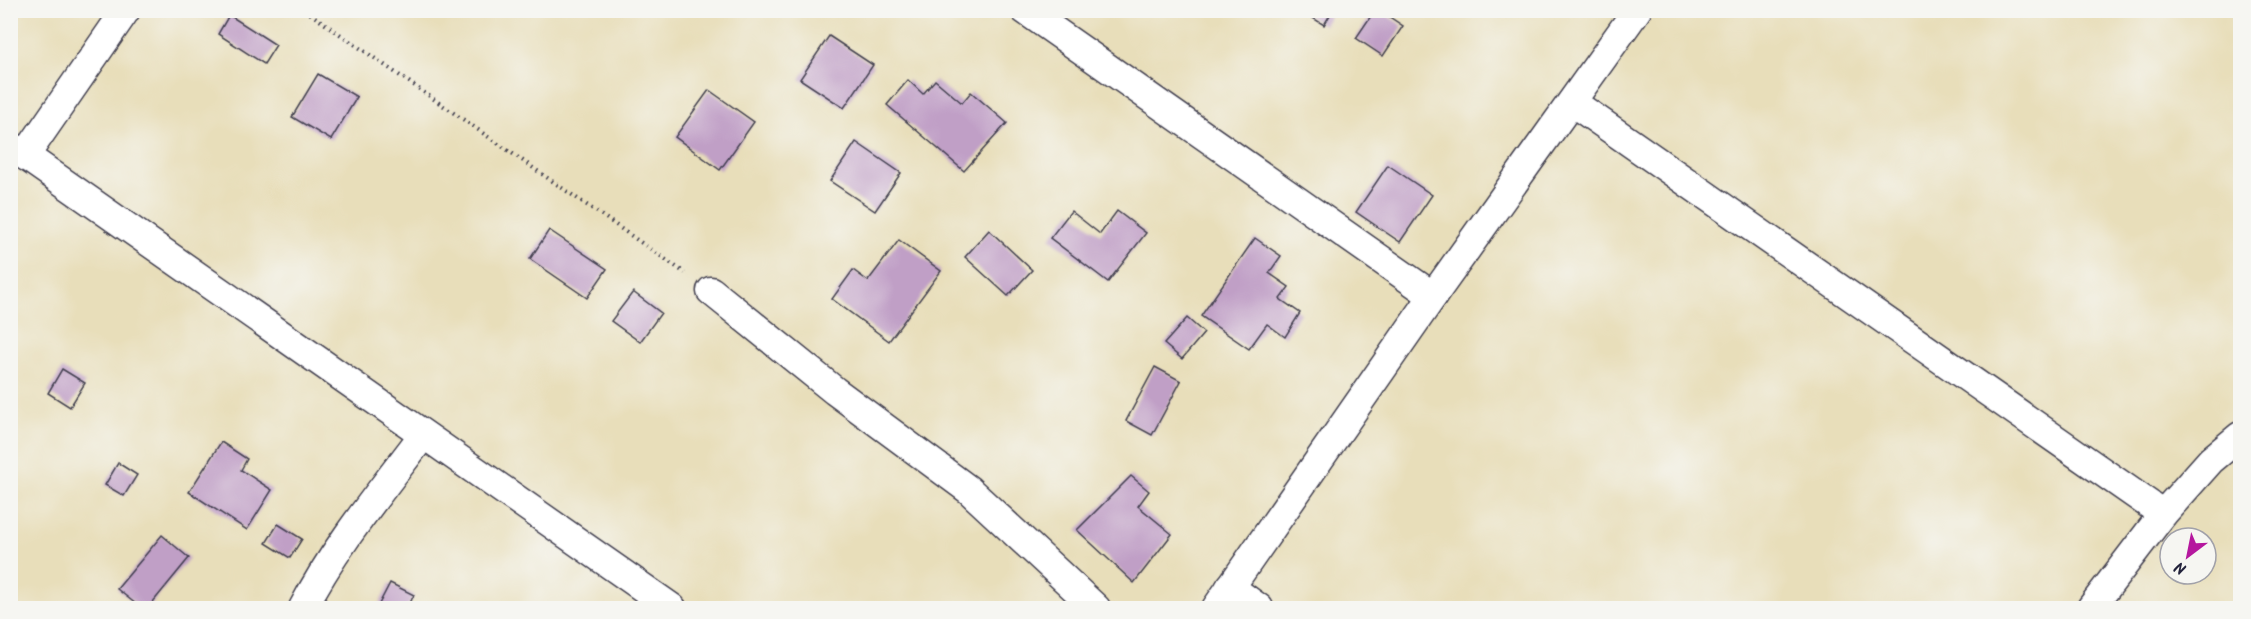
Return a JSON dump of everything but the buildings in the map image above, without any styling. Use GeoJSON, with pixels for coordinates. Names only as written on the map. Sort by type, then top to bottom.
{"type":"FeatureCollection","features":[{"type":"Feature","properties":{"kind":"street"},"geometry":{"type":"LineString","coordinates":[[126,10],[18,151],[672,609]]}},
{"type":"Feature","properties":{"kind":"street"},"geometry":{"type":"LineString","coordinates":[[1025,10],[1433,296]]}},
{"type":"Feature","properties":{"kind":"street"},"geometry":{"type":"LineString","coordinates":[[1259,609],[1223,598],[1636,10]]}},
{"type":"Feature","properties":{"kind":"street"},"geometry":{"type":"LineString","coordinates":[[1572,102],[2163,514]]}},
{"type":"Feature","properties":{"kind":"street"},"geometry":{"type":"LineString","coordinates":[[711,291],[835,391],[969,490],[1096,609]]}},
{"type":"Feature","properties":{"kind":"street"},"geometry":{"type":"LineString","coordinates":[[303,609],[336,551],[423,435]]}},
{"type":"Feature","properties":{"kind":"street"},"geometry":{"type":"LineString","coordinates":[[2091,609],[2163,514],[2211,460],[2241,436]]}},
{"type":"Feature","properties":{"kind":"path"},"geometry":{"type":"LineString","coordinates":[[305,10],[711,291]]}}]}
